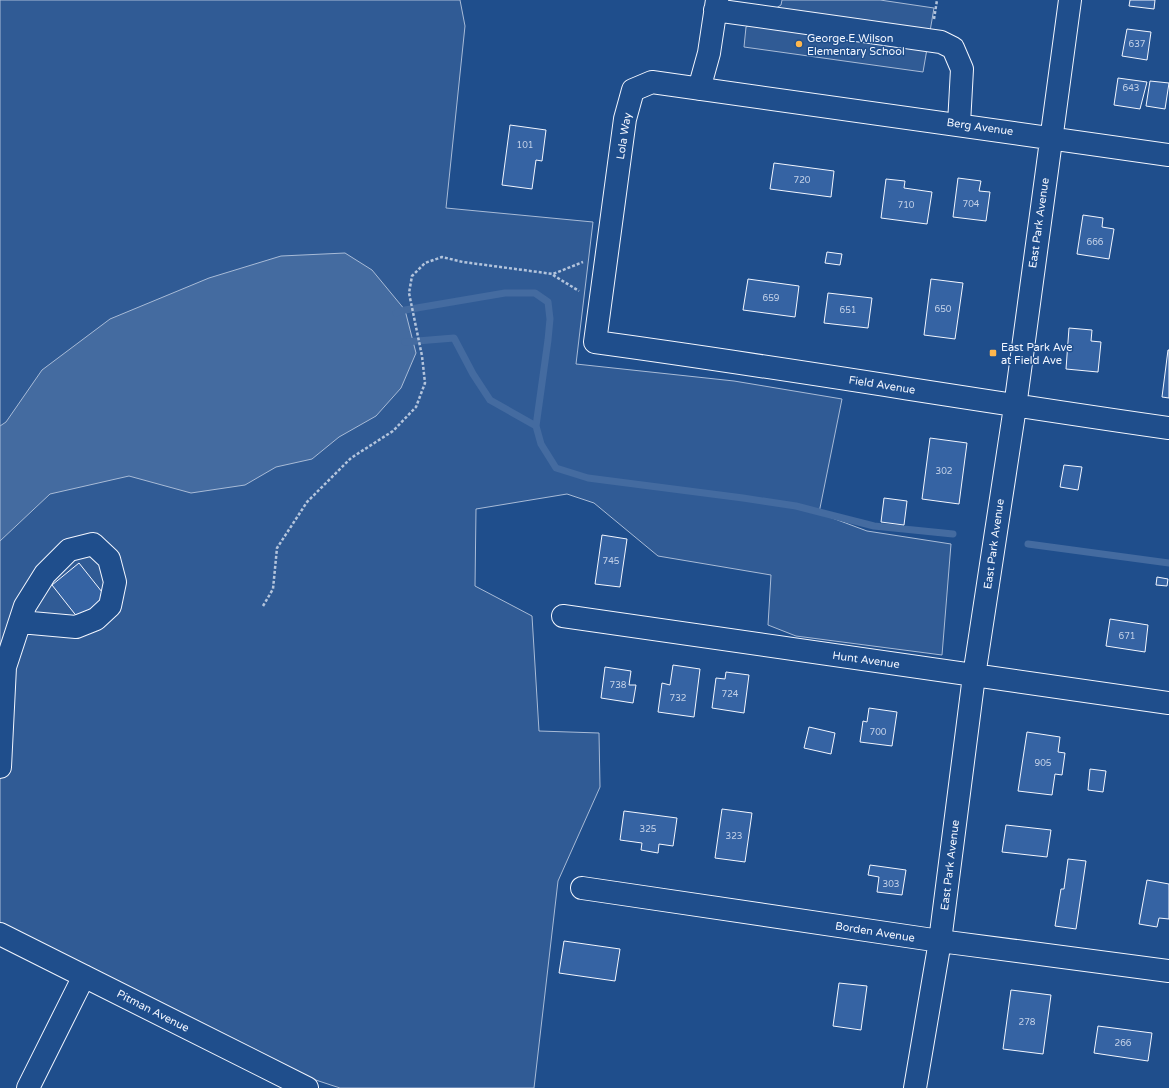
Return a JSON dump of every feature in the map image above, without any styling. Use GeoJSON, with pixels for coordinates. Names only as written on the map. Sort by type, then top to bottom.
{"type":"FeatureCollection","features":[{"type":"Feature","properties":{"kind":"street","name":"East Park Avenue"},"geometry":{"type":"LineString","coordinates":[[916,1088],[940,941],[974,676],[1015,407],[1070,0]]}},
{"type":"Feature","properties":{"kind":"street"},"geometry":{"type":"LineString","coordinates":[[699,89],[709,53],[716,5],[941,42],[952,48],[962,69],[959,124]]}},
{"type":"Feature","properties":{"kind":"street","name":"Lola Way"},"geometry":{"type":"LineString","coordinates":[[596,342],[625,119],[634,90],[652,82],[792,101]]}},
{"type":"Feature","properties":{"kind":"street","name":"Berg Avenue"},"geometry":{"type":"LineString","coordinates":[[792,101],[1169,155]]}},
{"type":"Feature","properties":{"kind":"street","name":"Field Avenue"},"geometry":{"type":"LineString","coordinates":[[596,342],[720,359],[1015,407],[1169,428]]}},
{"type":"Feature","properties":{"kind":"street"},"geometry":{"type":"LineString","coordinates":[[0,767],[5,667],[25,606],[45,574],[69,550],[93,544],[109,559],[115,582],[110,606],[96,619],[76,627],[20,622]]}},
{"type":"Feature","properties":{"kind":"street","name":"Hunt Avenue"},"geometry":{"type":"LineString","coordinates":[[563,616],[1169,703]]}},
{"type":"Feature","properties":{"kind":"street","name":"Borden Avenue"},"geometry":{"type":"LineString","coordinates":[[582,888],[940,941],[1169,971]]}},
{"type":"Feature","properties":{"kind":"street","name":"Pitman Avenue"},"geometry":{"type":"LineString","coordinates":[[0,934],[307,1088]]}},
{"type":"Feature","properties":{"kind":"street"},"geometry":{"type":"LineString","coordinates":[[28,1088],[84,976]]}},
{"type":"Feature","properties":{"kind":"path"},"geometry":{"type":"LineString","coordinates":[[553,274],[574,265],[607,256]]}},
{"type":"Feature","properties":{"kind":"path"},"geometry":{"type":"LineString","coordinates":[[263,606],[274,589],[277,548],[307,502],[351,458],[393,431],[416,407],[425,383],[422,356],[409,293],[412,276],[425,262],[442,257],[463,262],[553,274],[600,305]]}},
{"type":"Feature","properties":{"kind":"shaded area"},"geometry":{"type":"Polygon","coordinates":[[[0,0],[460,0],[465,26],[446,208],[593,222],[576,364],[734,381],[842,399],[819,513],[867,531],[951,544],[942,655],[796,636],[768,625],[771,575],[658,556],[594,503],[567,494],[476,509],[475,586],[532,616],[539,731],[599,733],[600,787],[558,881],[534,1088],[340,1088],[273,1066],[0,934],[0,0]]]}},
{"type":"Feature","properties":{"kind":"shaded area"},"geometry":{"type":"Polygon","coordinates":[[[782,0],[880,0],[934,8],[923,72],[744,47],[746,27],[781,5],[782,0]]]}},
{"type":"Feature","properties":{"kind":"shaded area"},"geometry":{"type":"Polygon","coordinates":[[[345,253],[372,270],[405,310],[416,353],[401,388],[376,416],[339,437],[312,459],[276,467],[245,485],[191,493],[129,476],[50,494],[0,541],[0,426],[6,422],[42,370],[110,319],[209,278],[281,256],[345,253]]]}},
{"type":"Feature","properties":{"kind":"building"},"geometry":{"type":"Polygon","coordinates":[[[1130,0],[1155,0],[1154,9],[1129,6],[1130,0]]]}},
{"type":"Feature","properties":{"kind":"building"},"geometry":{"type":"Polygon","coordinates":[[[1127,29],[1151,32],[1147,60],[1122,56],[1127,29]]]}},
{"type":"Feature","properties":{"kind":"building"},"geometry":{"type":"Polygon","coordinates":[[[1118,78],[1147,82],[1140,109],[1114,105],[1118,78]]]}},
{"type":"Feature","properties":{"kind":"building"},"geometry":{"type":"Polygon","coordinates":[[[1150,81],[1169,83],[1165,109],[1146,106],[1150,81]]]}},
{"type":"Feature","properties":{"kind":"building"},"geometry":{"type":"Polygon","coordinates":[[[510,125],[546,130],[542,161],[536,160],[532,189],[502,185],[510,125]]]}},
{"type":"Feature","properties":{"kind":"building"},"geometry":{"type":"Polygon","coordinates":[[[774,163],[834,171],[831,197],[770,189],[774,163]]]}},
{"type":"Feature","properties":{"kind":"building"},"geometry":{"type":"Polygon","coordinates":[[[958,178],[981,181],[979,191],[990,192],[986,221],[953,217],[958,178]]]}},
{"type":"Feature","properties":{"kind":"building"},"geometry":{"type":"Polygon","coordinates":[[[886,179],[905,181],[904,188],[932,192],[927,224],[881,218],[886,179]]]}},
{"type":"Feature","properties":{"kind":"building"},"geometry":{"type":"Polygon","coordinates":[[[1083,215],[1103,218],[1102,227],[1114,229],[1109,259],[1077,254],[1083,215]]]}},
{"type":"Feature","properties":{"kind":"building"},"geometry":{"type":"Polygon","coordinates":[[[827,252],[842,254],[840,265],[825,263],[827,252]]]}},
{"type":"Feature","properties":{"kind":"building"},"geometry":{"type":"Polygon","coordinates":[[[748,279],[799,286],[795,317],[743,310],[748,279]]]}},
{"type":"Feature","properties":{"kind":"building"},"geometry":{"type":"Polygon","coordinates":[[[931,279],[963,283],[955,339],[924,335],[931,279]]]}},
{"type":"Feature","properties":{"kind":"building"},"geometry":{"type":"Polygon","coordinates":[[[828,293],[872,298],[868,328],[824,323],[828,293]]]}},
{"type":"Feature","properties":{"kind":"building"},"geometry":{"type":"Polygon","coordinates":[[[1069,328],[1092,330],[1091,341],[1101,342],[1098,372],[1066,369],[1069,328]]]}},
{"type":"Feature","properties":{"kind":"building"},"geometry":{"type":"Polygon","coordinates":[[[1169,350],[1169,398],[1162,397],[1169,350]]]}},
{"type":"Feature","properties":{"kind":"building"},"geometry":{"type":"Polygon","coordinates":[[[930,438],[967,443],[959,504],[922,499],[930,438]]]}},
{"type":"Feature","properties":{"kind":"building"},"geometry":{"type":"Polygon","coordinates":[[[1064,465],[1082,467],[1078,490],[1060,487],[1064,465]]]}},
{"type":"Feature","properties":{"kind":"building"},"geometry":{"type":"Polygon","coordinates":[[[884,498],[907,501],[904,525],[881,522],[884,498]]]}},
{"type":"Feature","properties":{"kind":"building"},"geometry":{"type":"Polygon","coordinates":[[[602,535],[627,539],[620,587],[595,584],[602,535]]]}},
{"type":"Feature","properties":{"kind":"building"},"geometry":{"type":"Polygon","coordinates":[[[79,563],[106,597],[78,618],[52,585],[79,563]]]}},
{"type":"Feature","properties":{"kind":"building"},"geometry":{"type":"Polygon","coordinates":[[[1157,577],[1168,579],[1167,586],[1156,585],[1157,577]]]}},
{"type":"Feature","properties":{"kind":"building"},"geometry":{"type":"Polygon","coordinates":[[[1110,619],[1148,625],[1145,652],[1106,646],[1110,619]]]}},
{"type":"Feature","properties":{"kind":"building"},"geometry":{"type":"Polygon","coordinates":[[[673,665],[700,669],[694,717],[658,712],[662,683],[670,685],[673,665]]]}},
{"type":"Feature","properties":{"kind":"building"},"geometry":{"type":"Polygon","coordinates":[[[605,667],[631,671],[629,685],[636,685],[633,703],[601,698],[605,667]]]}},
{"type":"Feature","properties":{"kind":"building"},"geometry":{"type":"Polygon","coordinates":[[[726,672],[749,675],[744,713],[712,708],[716,678],[725,679],[726,672]]]}},
{"type":"Feature","properties":{"kind":"building"},"geometry":{"type":"Polygon","coordinates":[[[869,708],[897,712],[892,746],[860,742],[863,721],[867,722],[869,708]]]}},
{"type":"Feature","properties":{"kind":"building"},"geometry":{"type":"Polygon","coordinates":[[[809,727],[835,733],[831,754],[804,748],[809,727]]]}},
{"type":"Feature","properties":{"kind":"building"},"geometry":{"type":"Polygon","coordinates":[[[1027,732],[1060,737],[1058,752],[1065,753],[1062,775],[1055,774],[1052,795],[1018,791],[1027,732]]]}},
{"type":"Feature","properties":{"kind":"building"},"geometry":{"type":"Polygon","coordinates":[[[1090,769],[1106,771],[1103,792],[1088,790],[1090,769]]]}},
{"type":"Feature","properties":{"kind":"building"},"geometry":{"type":"Polygon","coordinates":[[[722,809],[752,813],[745,862],[715,858],[722,809]]]}},
{"type":"Feature","properties":{"kind":"building"},"geometry":{"type":"Polygon","coordinates":[[[624,811],[677,818],[673,846],[659,844],[658,853],[641,850],[642,843],[620,840],[624,811]]]}},
{"type":"Feature","properties":{"kind":"building"},"geometry":{"type":"Polygon","coordinates":[[[1006,825],[1051,830],[1047,857],[1002,852],[1006,825]]]}},
{"type":"Feature","properties":{"kind":"building"},"geometry":{"type":"Polygon","coordinates":[[[1068,859],[1086,861],[1076,929],[1055,926],[1061,889],[1064,889],[1068,859]]]}},
{"type":"Feature","properties":{"kind":"building"},"geometry":{"type":"Polygon","coordinates":[[[870,865],[906,870],[902,895],[877,892],[879,877],[868,875],[870,865]]]}},
{"type":"Feature","properties":{"kind":"building"},"geometry":{"type":"Polygon","coordinates":[[[1147,880],[1169,884],[1169,919],[1159,918],[1157,927],[1139,924],[1147,880]]]}},
{"type":"Feature","properties":{"kind":"building"},"geometry":{"type":"Polygon","coordinates":[[[564,941],[620,949],[615,981],[559,973],[564,941]]]}},
{"type":"Feature","properties":{"kind":"building"},"geometry":{"type":"Polygon","coordinates":[[[839,983],[867,986],[861,1030],[833,1026],[839,983]]]}},
{"type":"Feature","properties":{"kind":"building"},"geometry":{"type":"Polygon","coordinates":[[[1011,990],[1051,995],[1043,1054],[1003,1049],[1011,990]]]}},
{"type":"Feature","properties":{"kind":"building"},"geometry":{"type":"Polygon","coordinates":[[[1098,1026],[1152,1033],[1148,1061],[1094,1053],[1098,1026]]]}},
{"type":"Feature","properties":{"kind":"waterway"},"geometry":{"type":"LineString","coordinates":[[396,313],[405,310],[505,293],[535,293],[548,302],[550,319],[548,340],[536,426],[541,444],[556,468],[588,478],[796,506],[874,526],[953,534]]}},
{"type":"Feature","properties":{"kind":"waterway"},"geometry":{"type":"LineString","coordinates":[[405,342],[454,338],[473,374],[490,400],[536,426]]}},
{"type":"Feature","properties":{"kind":"waterway"},"geometry":{"type":"LineString","coordinates":[[1028,544],[1169,563]]}},
{"type":"Feature","properties":{"kind":"place","name":"George E Wilson Elementary School"},"geometry":{"type":"Point","coordinates":[799,44]}},
{"type":"Feature","properties":{"kind":"place","name":"East Park Ave at Field Ave"},"geometry":{"type":"Point","coordinates":[993,353]}}]}
